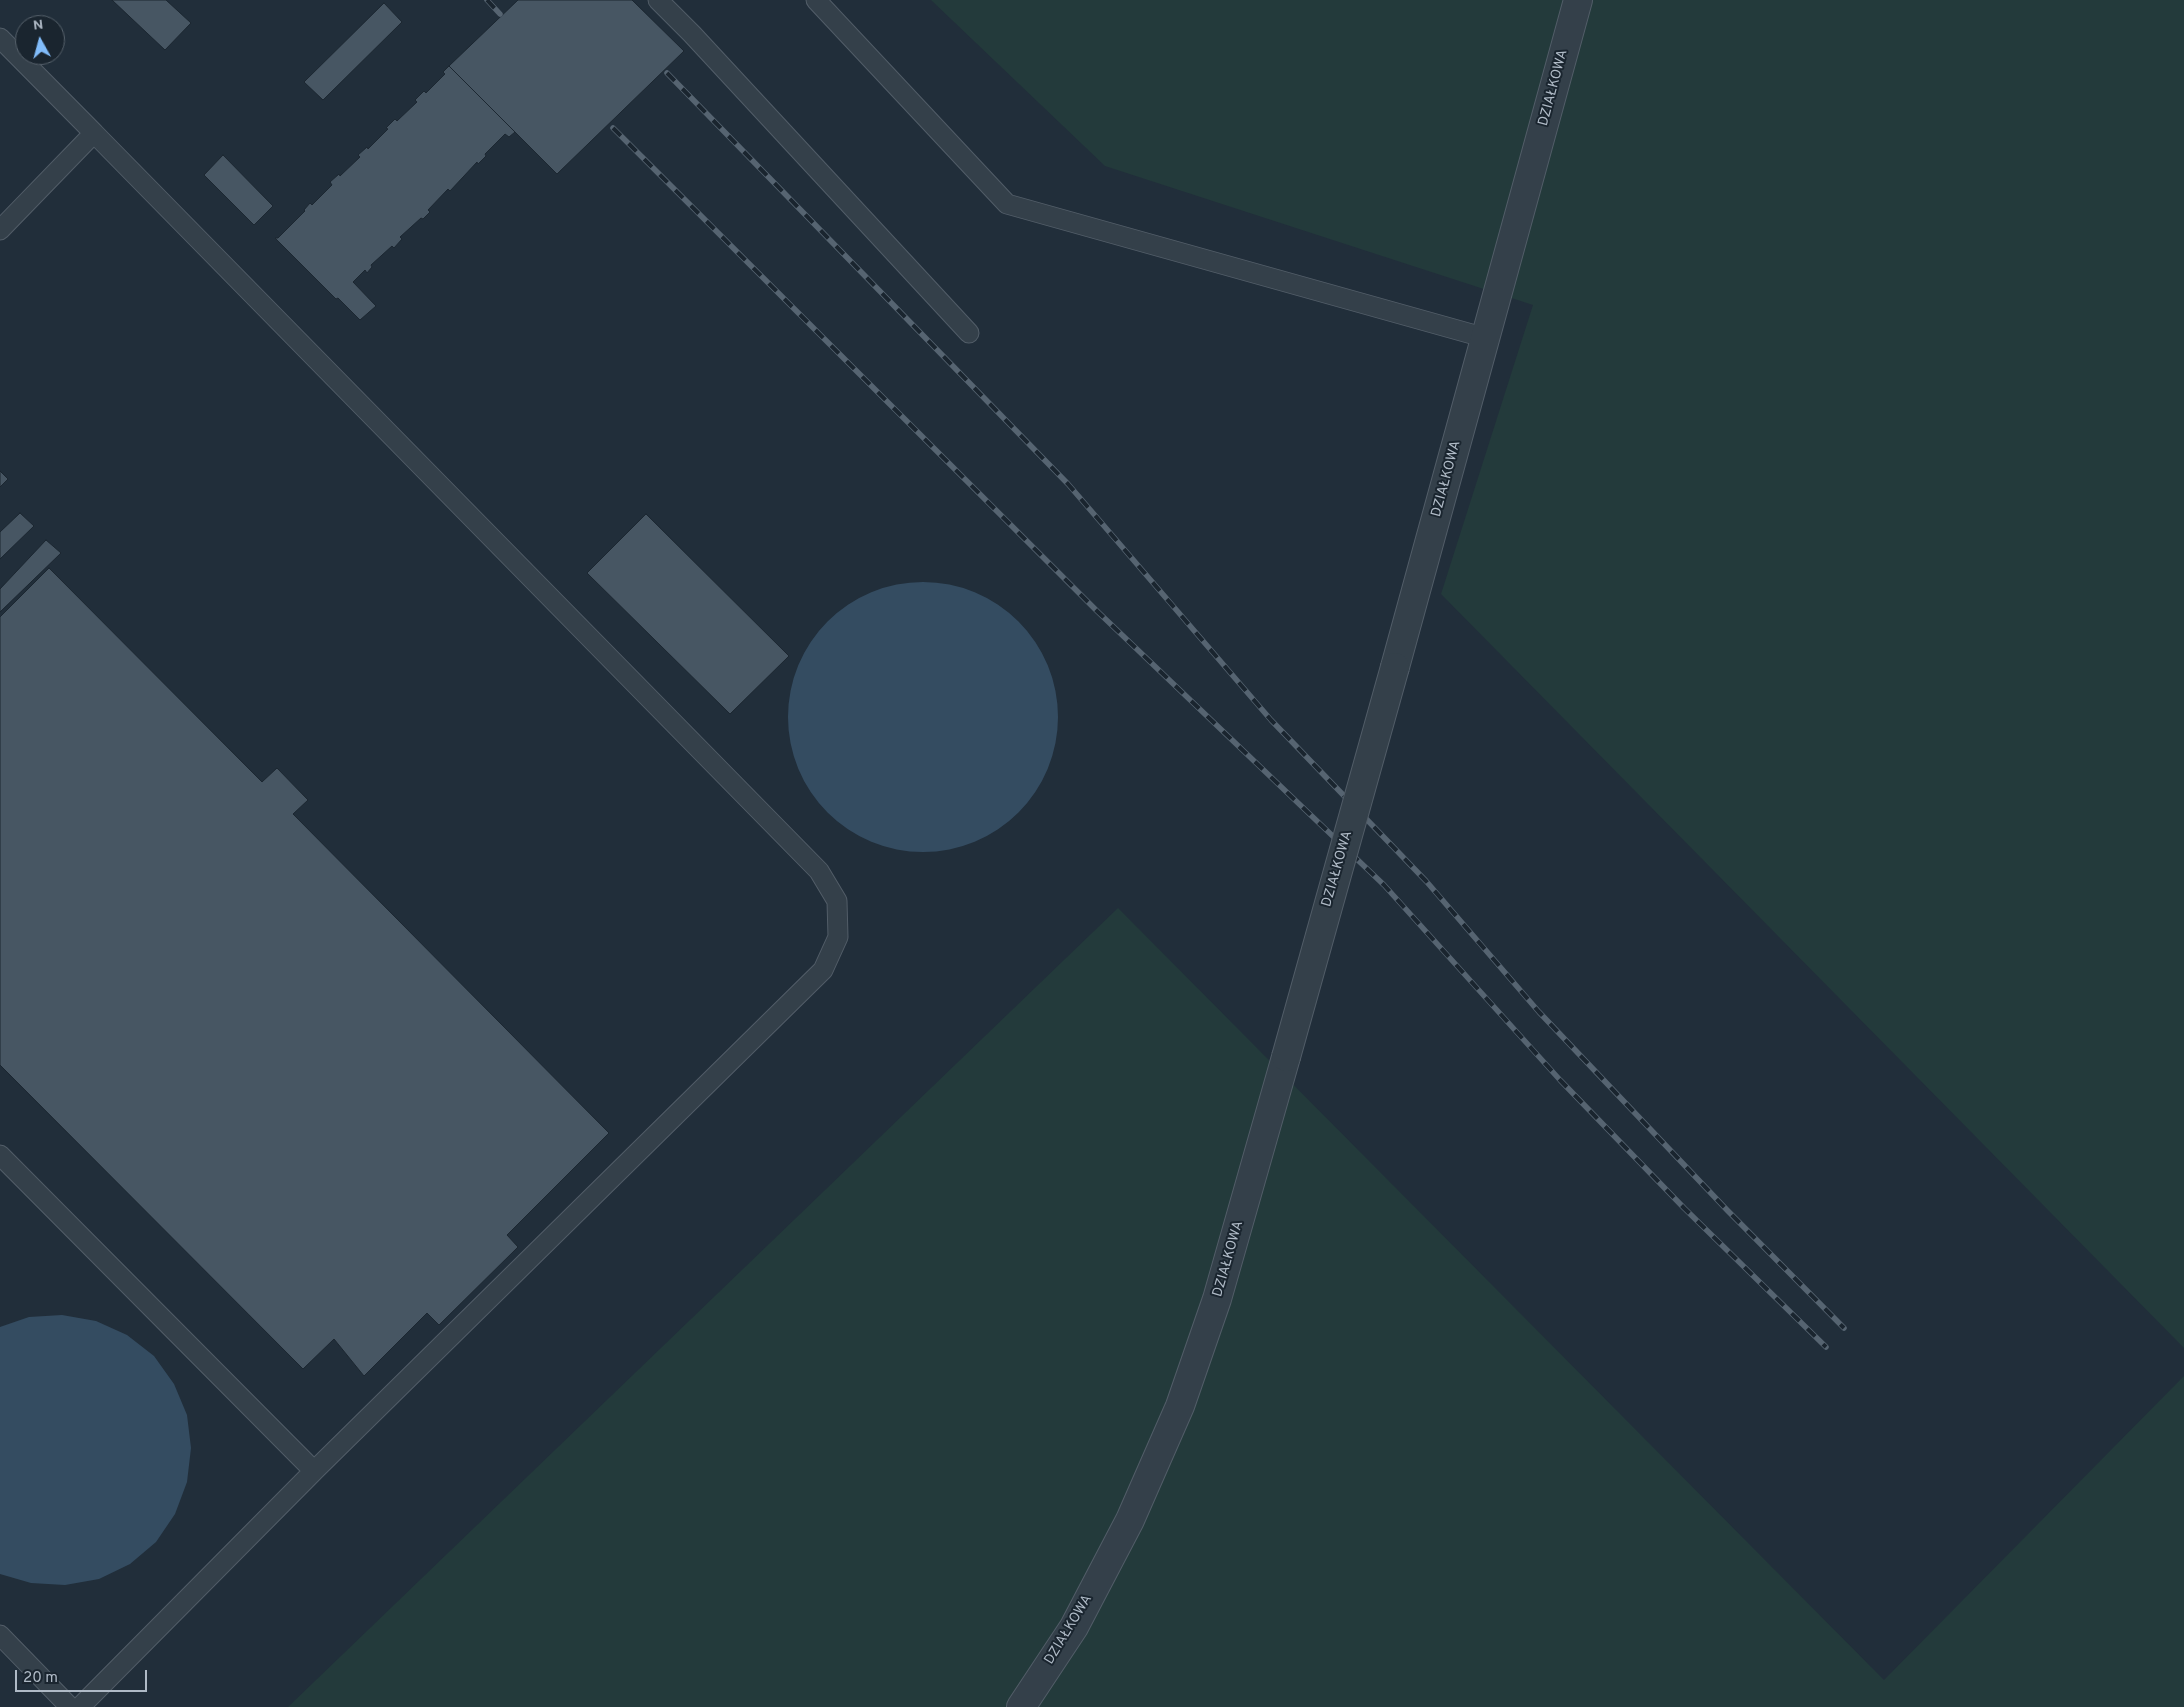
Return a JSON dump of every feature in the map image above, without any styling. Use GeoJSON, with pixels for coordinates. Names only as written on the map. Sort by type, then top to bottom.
{"type":"FeatureCollection","features":[{"type":"Feature","properties":{"kind":"street","name":"DZIAŁKOWA"},"geometry":{"type":"LineString","coordinates":[[1021,1707],[1074,1626],[1130,1520],[1180,1406],[1217,1299],[1395,667],[1578,0]]}},
{"type":"Feature","properties":{"kind":"lane"},"geometry":{"type":"LineString","coordinates":[[658,0],[692,34],[969,333]]}},
{"type":"Feature","properties":{"kind":"lane"},"geometry":{"type":"LineString","coordinates":[[816,0],[1007,204],[1486,338]]}},
{"type":"Feature","properties":{"kind":"lane"},"geometry":{"type":"LineString","coordinates":[[0,38],[819,872],[837,901],[838,937],[823,970],[314,1471],[80,1707]]}},
{"type":"Feature","properties":{"kind":"lane"},"geometry":{"type":"LineString","coordinates":[[0,230],[94,133]]}},
{"type":"Feature","properties":{"kind":"lane"},"geometry":{"type":"LineString","coordinates":[[0,1154],[314,1471]]}},
{"type":"Feature","properties":{"kind":"lane"},"geometry":{"type":"LineString","coordinates":[[0,1634],[70,1707]]}},
{"type":"Feature","properties":{"kind":"green space"},"geometry":{"type":"Polygon","coordinates":[[[931,0],[2184,0],[2184,1348],[1441,594],[1533,305],[1105,166],[931,0]]]}},
{"type":"Feature","properties":{"kind":"green space"},"geometry":{"type":"Polygon","coordinates":[[[1118,908],[1884,1680],[2184,1376],[2184,1707],[288,1707],[1118,908]]]}},
{"type":"Feature","properties":{"kind":"water"},"geometry":{"type":"Polygon","coordinates":[[[923,582],[949,584],[975,592],[998,605],[1019,621],[1035,642],[1048,665],[1056,691],[1058,717],[1056,743],[1048,769],[1035,792],[1019,813],[998,829],[975,842],[949,850],[923,852],[897,850],[871,842],[848,829],[827,813],[811,792],[798,769],[790,743],[788,717],[790,691],[798,665],[811,642],[827,621],[848,605],[871,592],[897,584],[923,582]]]}},
{"type":"Feature","properties":{"kind":"water"},"geometry":{"type":"Polygon","coordinates":[[[62,1315],[96,1321],[127,1335],[154,1356],[174,1384],[187,1415],[191,1448],[187,1482],[175,1514],[156,1542],[130,1564],[99,1579],[65,1585],[31,1583],[0,1574],[0,1327],[29,1317],[62,1315]]]}},
{"type":"Feature","properties":{"kind":"building"},"geometry":{"type":"Polygon","coordinates":[[[112,0],[166,0],[191,23],[165,50],[112,0]]]}},
{"type":"Feature","properties":{"kind":"building"},"geometry":{"type":"Polygon","coordinates":[[[518,0],[632,0],[684,51],[557,174],[449,66],[518,0]]]}},
{"type":"Feature","properties":{"kind":"building"},"geometry":{"type":"Polygon","coordinates":[[[384,3],[402,22],[323,100],[304,82],[384,3]]]}},
{"type":"Feature","properties":{"kind":"building"},"geometry":{"type":"Polygon","coordinates":[[[449,66],[515,132],[509,137],[505,134],[478,164],[477,162],[450,191],[448,189],[428,210],[430,212],[423,219],[421,218],[400,237],[402,239],[394,248],[392,246],[371,265],[372,267],[367,273],[365,270],[353,282],[376,306],[360,320],[338,298],[336,299],[275,238],[278,238],[305,211],[310,203],[312,205],[332,185],[330,182],[339,174],[340,176],[360,157],[358,155],[367,147],[368,149],[395,119],[397,121],[417,102],[415,100],[424,91],[426,93],[445,74],[443,72],[449,66]]]}},
{"type":"Feature","properties":{"kind":"building"},"geometry":{"type":"Polygon","coordinates":[[[223,155],[273,206],[254,225],[204,175],[223,155]]]}},
{"type":"Feature","properties":{"kind":"building"},"geometry":{"type":"Polygon","coordinates":[[[0,471],[8,479],[0,487],[0,471]]]}},
{"type":"Feature","properties":{"kind":"building"},"geometry":{"type":"Polygon","coordinates":[[[20,513],[34,526],[0,559],[0,532],[20,513]]]}},
{"type":"Feature","properties":{"kind":"building"},"geometry":{"type":"Polygon","coordinates":[[[646,514],[789,656],[730,714],[587,573],[646,514]]]}},
{"type":"Feature","properties":{"kind":"building"},"geometry":{"type":"Polygon","coordinates":[[[46,540],[61,553],[0,612],[0,589],[46,540]]]}},
{"type":"Feature","properties":{"kind":"building"},"geometry":{"type":"Polygon","coordinates":[[[49,568],[262,782],[277,768],[308,800],[293,814],[609,1133],[507,1235],[518,1247],[439,1325],[427,1313],[364,1376],[334,1339],[303,1369],[0,1065],[0,617],[49,568]]]}},
{"type":"Feature","properties":{"kind":"railway"},"geometry":{"type":"LineString","coordinates":[[487,0],[500,14]]}},
{"type":"Feature","properties":{"kind":"railway"},"geometry":{"type":"LineString","coordinates":[[667,73],[1068,484],[1271,720],[1426,881],[1539,1012],[1727,1210],[1844,1328]]}},
{"type":"Feature","properties":{"kind":"railway"},"geometry":{"type":"LineString","coordinates":[[613,128],[1098,612],[1384,885],[1560,1080],[1684,1208],[1826,1347]]}}]}
